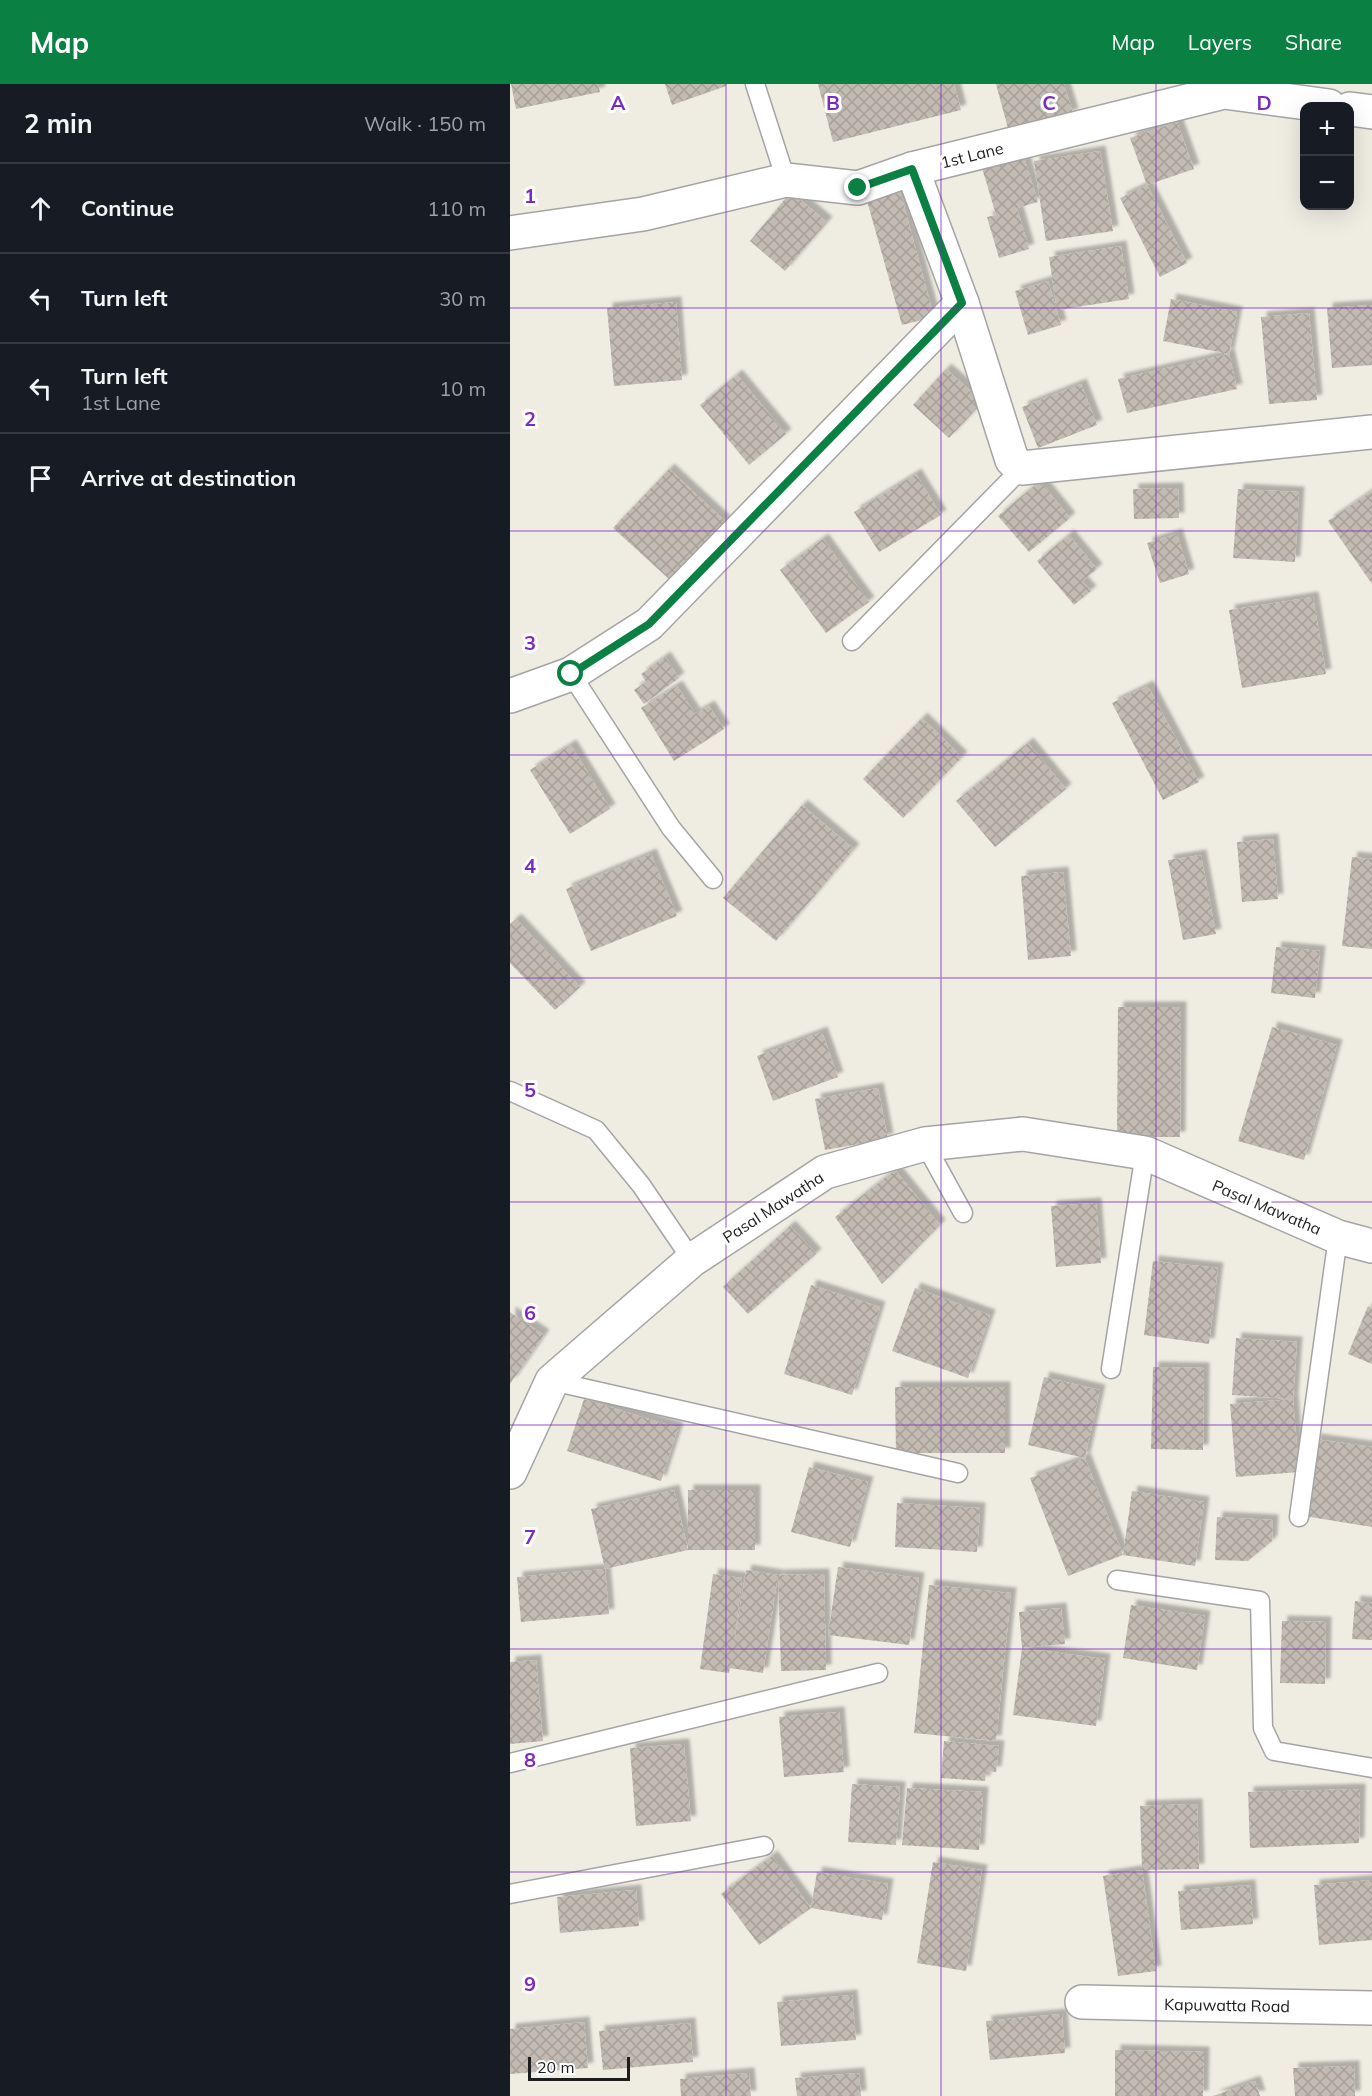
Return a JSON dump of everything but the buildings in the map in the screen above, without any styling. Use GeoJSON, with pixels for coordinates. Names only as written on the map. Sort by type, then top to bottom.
{"type":"FeatureCollection","features":[{"type":"Feature","properties":{"kind":"street","name":"1st Lane"},"geometry":{"type":"LineString","coordinates":[[510,233],[644,214],[786,180],[858,188],[912,169],[1224,92],[1300,102]]}},
{"type":"Feature","properties":{"kind":"street"},"geometry":{"type":"LineString","coordinates":[[1354,110],[1372,112]]}},
{"type":"Feature","properties":{"kind":"street"},"geometry":{"type":"LineString","coordinates":[[912,169],[962,303],[1011,460],[1022,468],[1372,432]]}},
{"type":"Feature","properties":{"kind":"street"},"geometry":{"type":"LineString","coordinates":[[510,696],[571,674],[649,624],[962,303]]}},
{"type":"Feature","properties":{"kind":"street","name":"Pasal Mawatha"},"geometry":{"type":"LineString","coordinates":[[510,1472],[552,1381],[692,1260],[825,1172],[925,1144],[1023,1134],[1145,1154],[1338,1237],[1372,1246]]}},
{"type":"Feature","properties":{"kind":"street","name":"Kapuwatta Road"},"geometry":{"type":"LineString","coordinates":[[1082,2002],[1372,2008]]}},
{"type":"Feature","properties":{"kind":"lane"},"geometry":{"type":"LineString","coordinates":[[755,84],[786,180]]}},
{"type":"Feature","properties":{"kind":"lane"},"geometry":{"type":"LineString","coordinates":[[852,641],[1022,468]]}},
{"type":"Feature","properties":{"kind":"lane"},"geometry":{"type":"LineString","coordinates":[[571,674],[671,828],[713,879]]}},
{"type":"Feature","properties":{"kind":"lane"},"geometry":{"type":"LineString","coordinates":[[510,1091],[596,1130],[641,1185],[692,1260]]}},
{"type":"Feature","properties":{"kind":"lane"},"geometry":{"type":"LineString","coordinates":[[925,1144],[963,1213]]}},
{"type":"Feature","properties":{"kind":"lane"},"geometry":{"type":"LineString","coordinates":[[1112,1369],[1145,1154]]}},
{"type":"Feature","properties":{"kind":"lane"},"geometry":{"type":"LineString","coordinates":[[1299,1517],[1338,1237]]}},
{"type":"Feature","properties":{"kind":"lane"},"geometry":{"type":"LineString","coordinates":[[552,1381],[958,1473]]}},
{"type":"Feature","properties":{"kind":"lane"},"geometry":{"type":"LineString","coordinates":[[1117,1580],[1260,1601],[1263,1728],[1274,1751],[1372,1768]]}},
{"type":"Feature","properties":{"kind":"lane"},"geometry":{"type":"LineString","coordinates":[[510,1763],[878,1673]]}},
{"type":"Feature","properties":{"kind":"lane"},"geometry":{"type":"LineString","coordinates":[[510,1894],[764,1846]]}},
{"type":"Feature","properties":{"kind":"route"},"geometry":{"type":"LineString","coordinates":[[571,674],[649,624],[962,303],[912,169],[858,188]]}}]}
